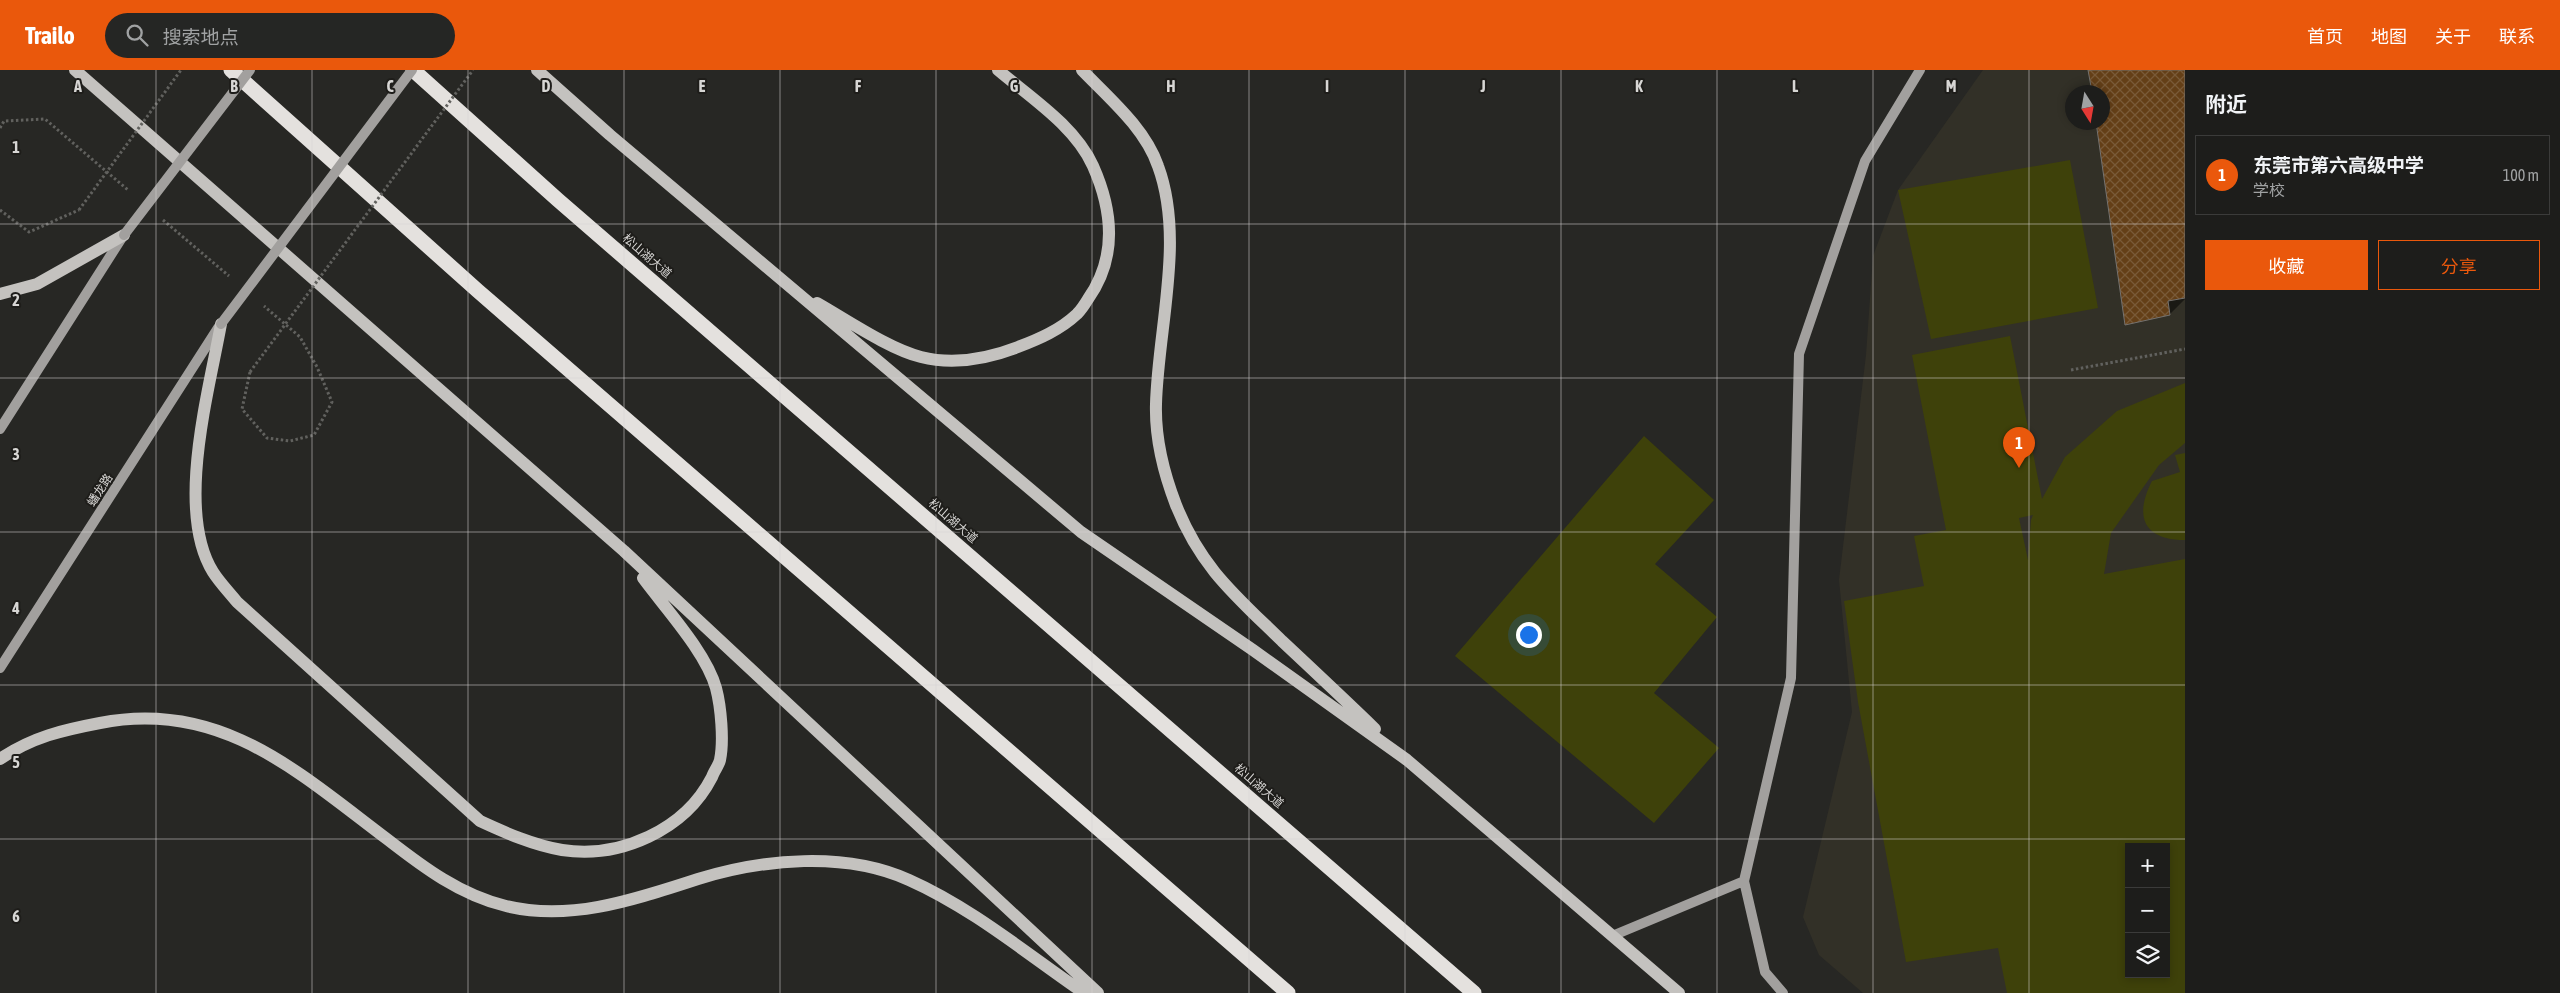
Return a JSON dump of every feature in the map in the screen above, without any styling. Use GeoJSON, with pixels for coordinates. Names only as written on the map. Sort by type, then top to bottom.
{"type":"FeatureCollection","features":[{"type":"Feature","properties":{"kind":"highway"},"geometry":{"type":"LineString","coordinates":[[230,70],[478,291],[1288,993]]}},
{"type":"Feature","properties":{"kind":"highway","name":"松山湖大道"},"geometry":{"type":"LineString","coordinates":[[413,70],[558,200],[1474,993]]}},
{"type":"Feature","properties":{"kind":"main road"},"geometry":{"type":"LineString","coordinates":[[75,70],[624,551],[1098,993]]}},
{"type":"Feature","properties":{"kind":"main road"},"geometry":{"type":"LineString","coordinates":[[538,70],[610,135],[1081,532],[1254,650],[1407,760]]}},
{"type":"Feature","properties":{"kind":"main road"},"geometry":{"type":"LineString","coordinates":[[790,287],[880,340],[921,357],[964,362],[1004,352],[1045,337],[1078,314],[1100,282],[1110,246],[1106,206],[1092,165],[1070,131],[998,70]]}},
{"type":"Feature","properties":{"kind":"main road"},"geometry":{"type":"LineString","coordinates":[[1082,70],[1135,126],[1158,165],[1168,205],[1170,244],[1156,406],[1160,454],[1176,504],[1195,547],[1222,582],[1407,760],[1679,993]]}},
{"type":"Feature","properties":{"kind":"main road"},"geometry":{"type":"LineString","coordinates":[[0,294],[37,284],[124,235]]}},
{"type":"Feature","properties":{"kind":"main road"},"geometry":{"type":"LineString","coordinates":[[221,324],[197,462],[195,503],[200,538],[212,571],[237,602],[448,794],[480,821],[522,840],[563,850],[605,850],[638,843],[676,822],[704,793],[720,760],[721,721],[716,687],[701,656],[624,551]]}},
{"type":"Feature","properties":{"kind":"main road"},"geometry":{"type":"LineString","coordinates":[[0,759],[30,740],[72,728],[118,719],[160,717],[205,725],[246,741],[284,762],[430,872],[468,893],[506,906],[548,912],[596,908],[638,898],[722,872],[764,865],[810,862],[865,866],[906,878],[942,896],[1084,993]]}},
{"type":"Feature","properties":{"kind":"street"},"geometry":{"type":"LineString","coordinates":[[0,429],[124,235],[250,70]]}},
{"type":"Feature","properties":{"kind":"street","name":"蟠龙路"},"geometry":{"type":"LineString","coordinates":[[0,668],[221,324],[413,70]]}},
{"type":"Feature","properties":{"kind":"street"},"geometry":{"type":"LineString","coordinates":[[1783,993],[1765,972],[1744,882],[1791,678],[1799,354],[1866,161],[1920,70]]}},
{"type":"Feature","properties":{"kind":"street"},"geometry":{"type":"LineString","coordinates":[[1612,936],[1744,882]]}},
{"type":"Feature","properties":{"kind":"path"},"geometry":{"type":"LineString","coordinates":[[0,210],[29,232],[79,210],[180,70]]}},
{"type":"Feature","properties":{"kind":"path"},"geometry":{"type":"LineString","coordinates":[[262,304],[300,336],[317,367],[332,402],[314,435],[290,441],[267,438],[242,409],[250,372],[473,70]]}},
{"type":"Feature","properties":{"kind":"path"},"geometry":{"type":"LineString","coordinates":[[0,128],[4,121],[45,119],[135,196]]}},
{"type":"Feature","properties":{"kind":"path"},"geometry":{"type":"LineString","coordinates":[[157,215],[232,279]]}},
{"type":"Feature","properties":{"kind":"path"},"geometry":{"type":"LineString","coordinates":[[2071,370],[2185,349]]}},
{"type":"Feature","properties":{"kind":"shaded area"},"geometry":{"type":"Polygon","coordinates":[[[1983,70],[2185,70],[2185,993],[1863,993],[1819,955],[1803,917],[1852,712],[1839,580],[1866,355],[1873,256],[1898,190],[1983,70]]]}},
{"type":"Feature","properties":{"kind":"shaded area"},"geometry":{"type":"Polygon","coordinates":[[[2070,160],[2098,308],[1931,339],[1898,190],[2070,160]]]}},
{"type":"Feature","properties":{"kind":"shaded area"},"geometry":{"type":"Polygon","coordinates":[[[2010,336],[2042,499],[2065,457],[2117,411],[2185,383],[2185,443],[2159,465],[2111,533],[2104,574],[2185,559],[2185,993],[2007,993],[1998,948],[1906,962],[1858,702],[1844,601],[1924,586],[1914,536],[1946,530],[1912,355],[2010,336]],[[2033,515],[2019,518],[2028,560],[2033,515]]]}},
{"type":"Feature","properties":{"kind":"shaded area"},"geometry":{"type":"Polygon","coordinates":[[[1644,436],[1714,500],[1655,564],[1717,617],[1654,693],[1719,748],[1654,823],[1455,656],[1644,436]]]}},
{"type":"Feature","properties":{"kind":"shaded area"},"geometry":{"type":"Polygon","coordinates":[[[2185,453],[2185,540],[2171,539],[2151,531],[2143,515],[2144,505],[2152,481],[2180,472],[2175,455],[2185,453]]]}},
{"type":"Feature","properties":{"kind":"building"},"geometry":{"type":"Polygon","coordinates":[[[2088,70],[2185,70],[2185,298],[2168,301],[2170,315],[2125,325],[2097,130],[2110,130],[2110,85],[2091,85],[2088,70]]]}},
{"type":"Feature","properties":{"kind":"place","name":"东莞市第六高级中学"},"geometry":{"type":"Point","coordinates":[2019,468]}}]}
